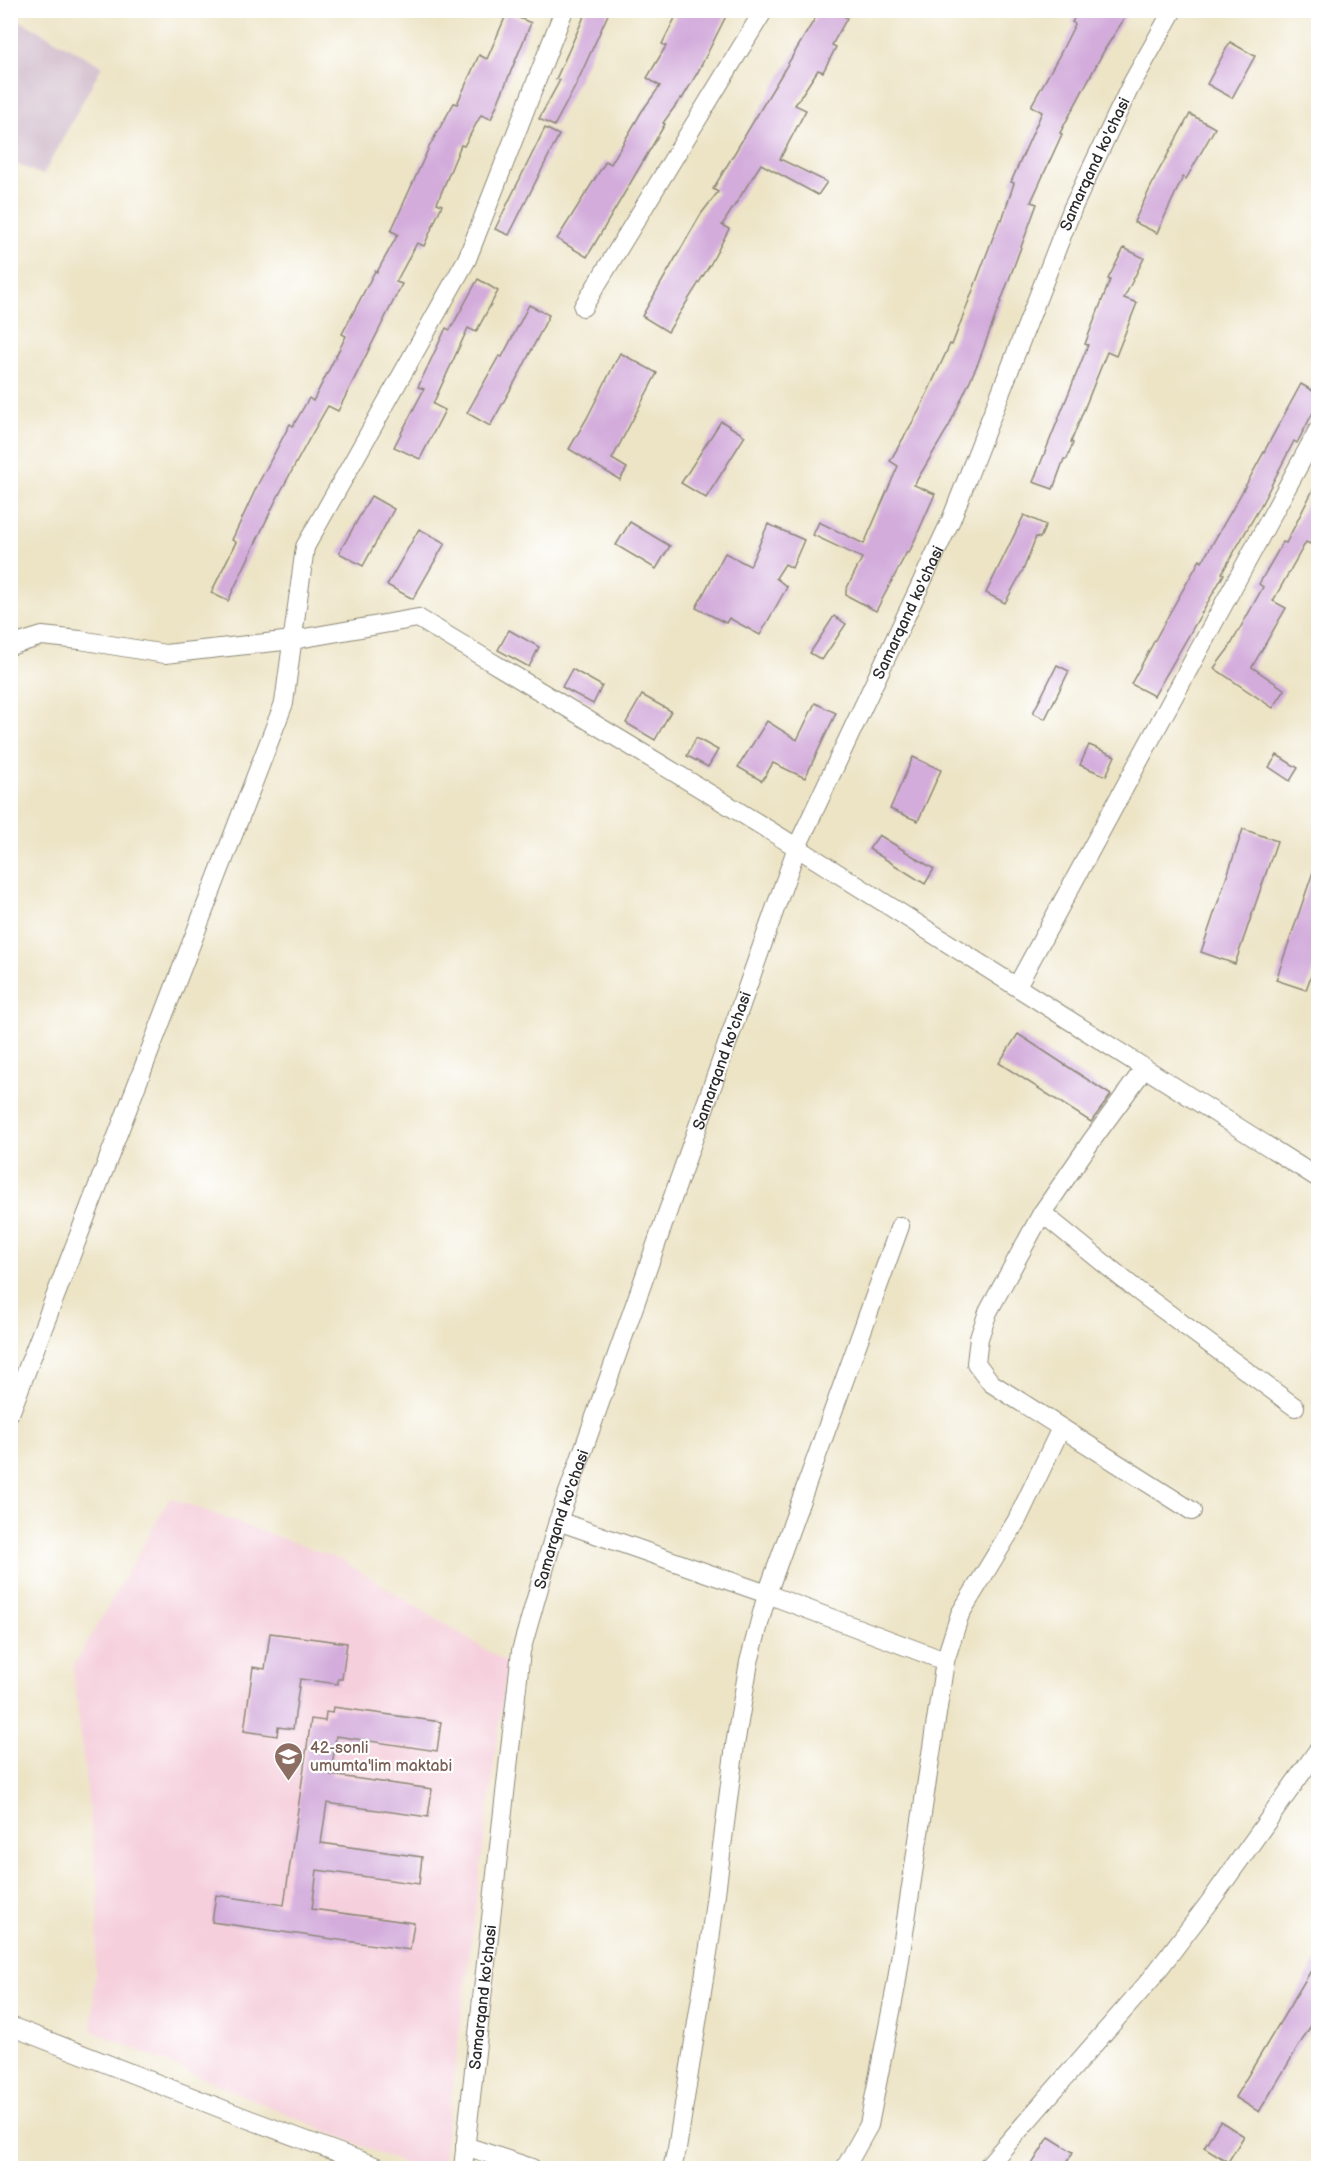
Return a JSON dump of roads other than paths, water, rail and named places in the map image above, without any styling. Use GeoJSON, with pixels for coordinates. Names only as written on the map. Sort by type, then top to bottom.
{"type":"FeatureCollection","features":[{"type":"Feature","properties":{"kind":"street"},"geometry":{"type":"LineString","coordinates":[[11,1411],[284,704],[305,547],[467,259],[564,10]]}},
{"type":"Feature","properties":{"kind":"street"},"geometry":{"type":"LineString","coordinates":[[583,307],[764,10]]}},
{"type":"Feature","properties":{"kind":"street","name":"Samarqand ko'chasi"},"geometry":{"type":"LineString","coordinates":[[463,2169],[521,1651],[558,1521],[797,848],[951,520],[1072,207],[1130,87],[1173,10]]}},
{"type":"Feature","properties":{"kind":"street"},"geometry":{"type":"LineString","coordinates":[[1017,986],[1318,430]]}},
{"type":"Feature","properties":{"kind":"street"},"geometry":{"type":"LineString","coordinates":[[10,646],[42,636],[165,654],[293,640],[418,618],[797,848],[1318,1178]]}},
{"type":"Feature","properties":{"kind":"street"},"geometry":{"type":"LineString","coordinates":[[1144,1069],[1042,1213],[988,1312],[979,1338],[976,1363],[992,1383],[1192,1511]]}},
{"type":"Feature","properties":{"kind":"street"},"geometry":{"type":"LineString","coordinates":[[1042,1213],[1138,1291],[1294,1407]]}},
{"type":"Feature","properties":{"kind":"street"},"geometry":{"type":"LineString","coordinates":[[672,2169],[710,1940],[748,1662],[767,1594],[900,1226]]}},
{"type":"Feature","properties":{"kind":"street"},"geometry":{"type":"LineString","coordinates":[[845,2169],[869,2125],[896,1986],[945,1661],[960,1614],[1017,1520],[1061,1428]]}},
{"type":"Feature","properties":{"kind":"street"},"geometry":{"type":"LineString","coordinates":[[558,1521],[767,1594],[945,1661]]}},
{"type":"Feature","properties":{"kind":"street"},"geometry":{"type":"LineString","coordinates":[[986,2169],[1150,1979],[1209,1903],[1318,1750]]}},
{"type":"Feature","properties":{"kind":"street"},"geometry":{"type":"LineString","coordinates":[[10,2026],[380,2169]]}},
{"type":"Feature","properties":{"kind":"street"},"geometry":{"type":"LineString","coordinates":[[465,2146],[532,2169]]}},
{"type":"Feature","properties":{"kind":"place","name":"42-sonli umumta'lim maktabi"},"geometry":{"type":"Point","coordinates":[289,1782]}}]}
